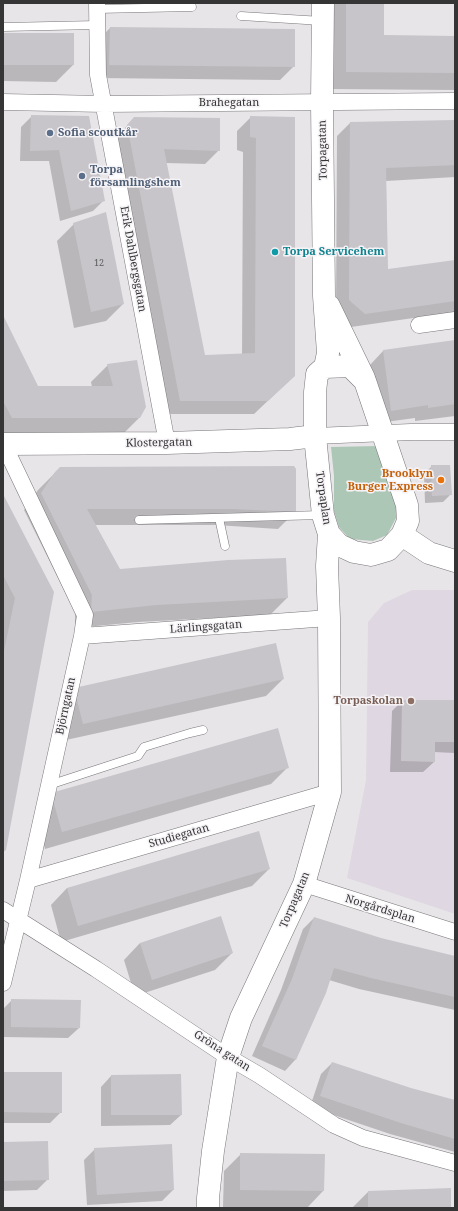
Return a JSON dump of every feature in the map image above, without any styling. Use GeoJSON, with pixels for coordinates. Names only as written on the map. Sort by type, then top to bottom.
{"type":"FeatureCollection","features":[{"type":"Feature","properties":{"kind":"street","name":"Erik Dahlbergsgatan"},"geometry":{"type":"LineString","coordinates":[[97,6],[98,75],[167,443]]}},
{"type":"Feature","properties":{"kind":"street","name":"Torpagatan"},"geometry":{"type":"LineString","coordinates":[[323,12],[322,102],[324,296],[328,353],[325,367]]}},
{"type":"Feature","properties":{"kind":"street","name":"Brahegatan"},"geometry":{"type":"LineString","coordinates":[[3,102],[104,104],[455,101]]}},
{"type":"Feature","properties":{"kind":"street","name":"Torpagatan"},"geometry":{"type":"LineString","coordinates":[[324,296],[365,381]]}},
{"type":"Feature","properties":{"kind":"street"},"geometry":{"type":"LineString","coordinates":[[419,325],[455,320]]}},
{"type":"Feature","properties":{"kind":"street","name":"Torpaplan"},"geometry":{"type":"LineString","coordinates":[[350,366],[365,381],[407,505],[408,521],[402,535],[388,550],[371,555],[354,552],[339,545],[326,525],[315,436],[315,392],[317,374],[325,367],[350,366]]}},
{"type":"Feature","properties":{"kind":"street"},"geometry":{"type":"LineString","coordinates":[[315,436],[412,432],[455,432]]}},
{"type":"Feature","properties":{"kind":"street","name":"Klostergatan"},"geometry":{"type":"LineString","coordinates":[[3,444],[167,443],[290,439],[315,436]]}},
{"type":"Feature","properties":{"kind":"street","name":"Björngatan"},"geometry":{"type":"LineString","coordinates":[[3,444],[85,615],[82,636],[28,880],[3,982]]}},
{"type":"Feature","properties":{"kind":"street","name":"Torpagatan"},"geometry":{"type":"LineString","coordinates":[[208,1208],[213,1151],[228,1057],[241,1018],[304,884],[330,792],[329,618],[326,525]]}},
{"type":"Feature","properties":{"kind":"street"},"geometry":{"type":"LineString","coordinates":[[402,535],[429,553],[455,561]]}},
{"type":"Feature","properties":{"kind":"street"},"geometry":{"type":"LineString","coordinates":[[328,583],[345,566],[354,552]]}},
{"type":"Feature","properties":{"kind":"street","name":"Lärlingsgatan"},"geometry":{"type":"LineString","coordinates":[[82,636],[329,618]]}},
{"type":"Feature","properties":{"kind":"street","name":"Studiegatan"},"geometry":{"type":"LineString","coordinates":[[28,880],[330,792]]}},
{"type":"Feature","properties":{"kind":"street","name":"Norgårdsplan"},"geometry":{"type":"LineString","coordinates":[[304,884],[455,932]]}},
{"type":"Feature","properties":{"kind":"street","name":"Gröna gatan"},"geometry":{"type":"LineString","coordinates":[[3,910],[103,973],[228,1057],[259,1075],[334,1125],[363,1138],[455,1163]]}},
{"type":"Feature","properties":{"kind":"lane"},"geometry":{"type":"LineString","coordinates":[[97,6],[192,7]]}},
{"type":"Feature","properties":{"kind":"lane"},"geometry":{"type":"LineString","coordinates":[[241,16],[323,12]]}},
{"type":"Feature","properties":{"kind":"lane"},"geometry":{"type":"LineString","coordinates":[[3,27],[97,25]]}},
{"type":"Feature","properties":{"kind":"lane"},"geometry":{"type":"LineString","coordinates":[[139,520],[219,518],[326,525]]}},
{"type":"Feature","properties":{"kind":"lane"},"geometry":{"type":"LineString","coordinates":[[219,518],[225,546]]}},
{"type":"Feature","properties":{"kind":"lane"},"geometry":{"type":"LineString","coordinates":[[49,785],[138,756],[144,747],[203,730]]}},
{"type":"Feature","properties":{"kind":"shaded area","name":"Torpaskolan"},"geometry":{"type":"Polygon","coordinates":[[[412,590],[455,590],[455,914],[347,878],[366,780],[368,622],[384,603],[412,590]]]}},
{"type":"Feature","properties":{"kind":"green space"},"geometry":{"type":"Polygon","coordinates":[[[378,446],[397,505],[396,518],[387,535],[373,541],[350,539],[339,527],[334,511],[334,476],[331,447],[378,446]]]}},
{"type":"Feature","properties":{"kind":"building"},"geometry":{"type":"Polygon","coordinates":[[[346,3],[384,3],[384,35],[455,36],[455,73],[346,72],[346,3]]]}},
{"type":"Feature","properties":{"kind":"building"},"geometry":{"type":"Polygon","coordinates":[[[110,27],[295,29],[295,67],[109,65],[110,27]]]}},
{"type":"Feature","properties":{"kind":"building"},"geometry":{"type":"Polygon","coordinates":[[[3,33],[74,33],[74,65],[3,65],[3,33]]]}},
{"type":"Feature","properties":{"kind":"building","name":"Torpa församlingshem"},"geometry":{"type":"Polygon","coordinates":[[[31,115],[89,116],[105,201],[71,211],[59,150],[30,151],[31,115]]]}},
{"type":"Feature","properties":{"kind":"building","name":"Torpa Servicehem"},"geometry":{"type":"Polygon","coordinates":[[[250,116],[295,117],[295,376],[268,401],[180,401],[127,125],[134,117],[220,118],[220,151],[164,149],[205,355],[255,353],[256,138],[250,137],[250,116]]]}},
{"type":"Feature","properties":{"kind":"building"},"geometry":{"type":"Polygon","coordinates":[[[455,120],[455,165],[386,168],[388,269],[455,260],[455,301],[365,314],[349,300],[350,122],[455,120]]]}},
{"type":"Feature","properties":{"kind":"building"},"geometry":{"type":"Polygon","coordinates":[[[106,212],[124,304],[91,312],[73,223],[106,212]]]}},
{"type":"Feature","properties":{"kind":"building"},"geometry":{"type":"Polygon","coordinates":[[[3,315],[38,386],[113,386],[107,364],[137,360],[146,407],[140,418],[12,418],[3,401],[3,315]]]}},
{"type":"Feature","properties":{"kind":"building"},"geometry":{"type":"Polygon","coordinates":[[[455,340],[455,404],[428,408],[428,405],[391,411],[383,350],[455,340]]]}},
{"type":"Feature","properties":{"kind":"building","name":"Brooklyn Burger Express"},"geometry":{"type":"Polygon","coordinates":[[[431,465],[450,465],[452,495],[432,496],[431,465]]]}},
{"type":"Feature","properties":{"kind":"building"},"geometry":{"type":"Polygon","coordinates":[[[294,466],[296,469],[296,512],[234,509],[87,509],[120,569],[228,560],[286,558],[288,598],[156,605],[91,612],[92,595],[41,493],[60,467],[294,466]]]}},
{"type":"Feature","properties":{"kind":"building"},"geometry":{"type":"Polygon","coordinates":[[[3,494],[54,592],[6,850],[3,852],[3,656],[15,598],[3,575],[3,494]]]}},
{"type":"Feature","properties":{"kind":"building"},"geometry":{"type":"Polygon","coordinates":[[[276,643],[284,679],[83,724],[74,688],[276,643]]]}},
{"type":"Feature","properties":{"kind":"building","name":"Torpaskolan"},"geometry":{"type":"Polygon","coordinates":[[[402,700],[455,700],[455,742],[435,742],[435,762],[401,761],[402,700]]]}},
{"type":"Feature","properties":{"kind":"building"},"geometry":{"type":"Polygon","coordinates":[[[278,728],[289,768],[62,832],[51,793],[278,728]]]}},
{"type":"Feature","properties":{"kind":"building"},"geometry":{"type":"Polygon","coordinates":[[[259,831],[270,869],[78,926],[67,888],[259,831]]]}},
{"type":"Feature","properties":{"kind":"building"},"geometry":{"type":"Polygon","coordinates":[[[221,916],[233,953],[152,980],[140,943],[221,916]]]}},
{"type":"Feature","properties":{"kind":"building"},"geometry":{"type":"Polygon","coordinates":[[[314,917],[381,938],[455,956],[455,997],[334,968],[326,993],[296,1060],[262,1046],[292,979],[314,917]]]}},
{"type":"Feature","properties":{"kind":"building"},"geometry":{"type":"Polygon","coordinates":[[[11,999],[81,1000],[80,1028],[11,1027],[11,999]]]}},
{"type":"Feature","properties":{"kind":"building"},"geometry":{"type":"Polygon","coordinates":[[[332,1062],[411,1088],[455,1100],[455,1139],[320,1096],[332,1062]]]}},
{"type":"Feature","properties":{"kind":"building"},"geometry":{"type":"Polygon","coordinates":[[[3,1072],[62,1072],[62,1113],[3,1112],[3,1072]]]}},
{"type":"Feature","properties":{"kind":"building"},"geometry":{"type":"Polygon","coordinates":[[[181,1074],[182,1115],[111,1115],[111,1075],[181,1074]]]}},
{"type":"Feature","properties":{"kind":"building"},"geometry":{"type":"Polygon","coordinates":[[[48,1141],[49,1180],[3,1181],[3,1142],[48,1141]]]}},
{"type":"Feature","properties":{"kind":"building"},"geometry":{"type":"Polygon","coordinates":[[[172,1144],[174,1190],[97,1195],[94,1148],[172,1144]]]}},
{"type":"Feature","properties":{"kind":"building"},"geometry":{"type":"Polygon","coordinates":[[[240,1153],[325,1154],[324,1191],[240,1190],[240,1153]]]}},
{"type":"Feature","properties":{"kind":"building"},"geometry":{"type":"Polygon","coordinates":[[[451,1188],[451,1208],[368,1208],[368,1191],[451,1188]]]}},
{"type":"Feature","properties":{"kind":"place","name":"Sofia scoutkår"},"geometry":{"type":"Point","coordinates":[50,133]}},
{"type":"Feature","properties":{"kind":"place","name":"Torpa församlingshem"},"geometry":{"type":"Point","coordinates":[82,176]}},
{"type":"Feature","properties":{"kind":"place","name":"Torpa Servicehem"},"geometry":{"type":"Point","coordinates":[275,252]}},
{"type":"Feature","properties":{"kind":"place","name":"Brooklyn Burger Express"},"geometry":{"type":"Point","coordinates":[441,480]}},
{"type":"Feature","properties":{"kind":"place","name":"Torpaskolan"},"geometry":{"type":"Point","coordinates":[411,701]}}]}
